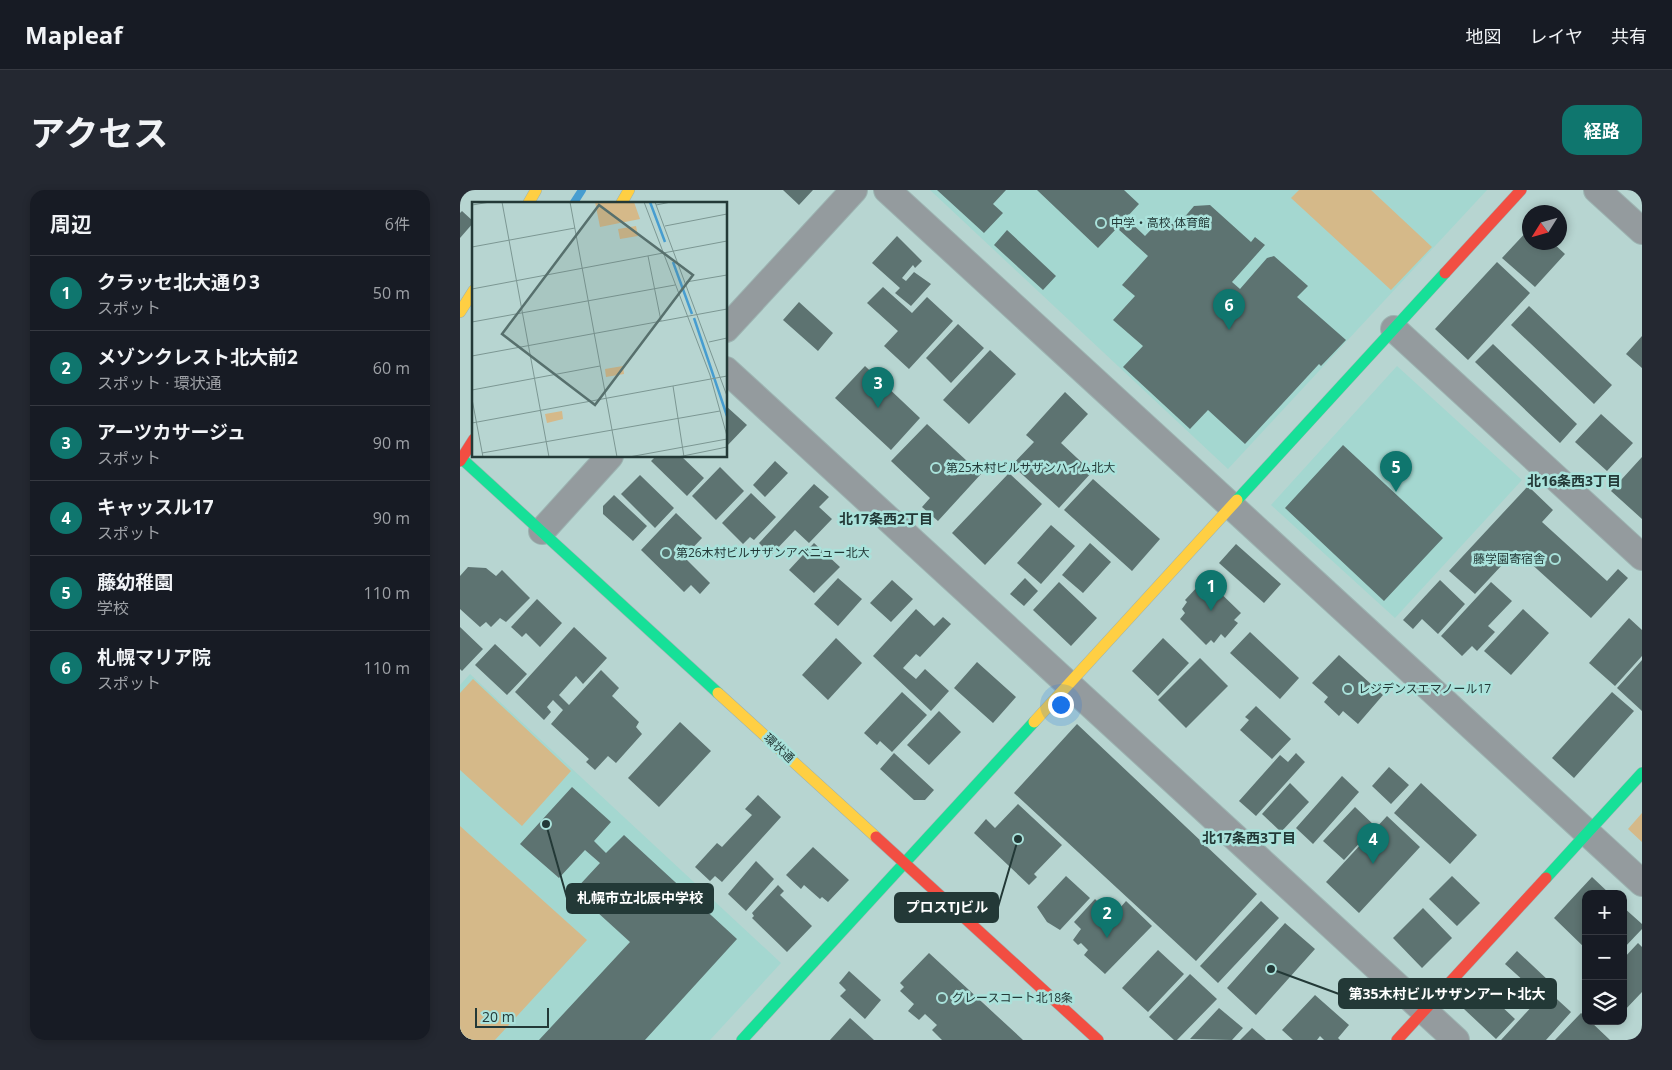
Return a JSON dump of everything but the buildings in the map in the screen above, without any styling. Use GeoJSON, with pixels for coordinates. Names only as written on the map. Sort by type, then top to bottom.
{"type":"FeatureCollection","features":[{"type":"Feature","properties":{"kind":"main road"},"geometry":{"type":"LineString","coordinates":[[622,202],[629,190]]}},
{"type":"Feature","properties":{"kind":"main road"},"geometry":{"type":"LineString","coordinates":[[742,1040],[1521,190]]}},
{"type":"Feature","properties":{"kind":"main road"},"geometry":{"type":"LineString","coordinates":[[460,312],[472,293]]}},
{"type":"Feature","properties":{"kind":"main road"},"geometry":{"type":"LineString","coordinates":[[461,459],[472,442]]}},
{"type":"Feature","properties":{"kind":"main road","name":"環状通"},"geometry":{"type":"LineString","coordinates":[[461,459],[542,530],[1098,1040]]}},
{"type":"Feature","properties":{"kind":"main road"},"geometry":{"type":"LineString","coordinates":[[1397,1040],[1642,773]]}},
{"type":"Feature","properties":{"kind":"street"},"geometry":{"type":"LineString","coordinates":[[728,327],[854,190]]}},
{"type":"Feature","properties":{"kind":"street"},"geometry":{"type":"LineString","coordinates":[[887,190],[1642,883]]}},
{"type":"Feature","properties":{"kind":"street"},"geometry":{"type":"LineString","coordinates":[[1597,190],[1642,232]]}},
{"type":"Feature","properties":{"kind":"street"},"geometry":{"type":"LineString","coordinates":[[1394,329],[1642,557]]}},
{"type":"Feature","properties":{"kind":"street"},"geometry":{"type":"LineString","coordinates":[[728,372],[1456,1040]]}},
{"type":"Feature","properties":{"kind":"street"},"geometry":{"type":"LineString","coordinates":[[542,530],[608,458]]}},
{"type":"Feature","properties":{"kind":"shaded area"},"geometry":{"type":"Polygon","coordinates":[[[930,190],[1487,190],[1228,469],[930,190]]]}},
{"type":"Feature","properties":{"kind":"shaded area"},"geometry":{"type":"Polygon","coordinates":[[[1299,190],[1371,190],[1432,247],[1391,290],[1291,198],[1299,190]]]}},
{"type":"Feature","properties":{"kind":"shaded area"},"geometry":{"type":"Polygon","coordinates":[[[1397,366],[1522,480],[1395,618],[1271,505],[1397,366]]]}},
{"type":"Feature","properties":{"kind":"shaded area"},"geometry":{"type":"Polygon","coordinates":[[[470,674],[781,963],[710,1040],[460,1040],[460,685],[470,674]]]}},
{"type":"Feature","properties":{"kind":"shaded area"},"geometry":{"type":"Polygon","coordinates":[[[473,679],[571,771],[522,826],[460,770],[460,693],[473,679]]]}},
{"type":"Feature","properties":{"kind":"shaded area"},"geometry":{"type":"Polygon","coordinates":[[[1642,813],[1642,842],[1628,829],[1642,813]]]}},
{"type":"Feature","properties":{"kind":"shaded area"},"geometry":{"type":"Polygon","coordinates":[[[460,826],[587,940],[495,1040],[460,1040],[460,826]]]}},
{"type":"Feature","properties":{"kind":"waterway"},"geometry":{"type":"LineString","coordinates":[[574,202],[582,190]]}},
{"type":"Feature","properties":{"kind":"traffic: fast"},"geometry":{"type":"LineString","coordinates":[[1237,500],[1445,273]]}},
{"type":"Feature","properties":{"kind":"traffic: fast"},"geometry":{"type":"LineString","coordinates":[[460,457],[718,693]]}},
{"type":"Feature","properties":{"kind":"traffic: fast"},"geometry":{"type":"LineString","coordinates":[[742,1040],[1034,722]]}},
{"type":"Feature","properties":{"kind":"traffic: fast"},"geometry":{"type":"LineString","coordinates":[[1546,878],[1642,773]]}},
{"type":"Feature","properties":{"kind":"traffic: slow"},"geometry":{"type":"LineString","coordinates":[[529,202],[536,190]]}},
{"type":"Feature","properties":{"kind":"traffic: slow"},"geometry":{"type":"LineString","coordinates":[[622,202],[629,190]]}},
{"type":"Feature","properties":{"kind":"traffic: slow"},"geometry":{"type":"LineString","coordinates":[[460,312],[472,293]]}},
{"type":"Feature","properties":{"kind":"traffic: slow"},"geometry":{"type":"LineString","coordinates":[[1034,722],[1237,500]]}},
{"type":"Feature","properties":{"kind":"traffic: slow"},"geometry":{"type":"LineString","coordinates":[[718,693],[876,837]]}},
{"type":"Feature","properties":{"kind":"traffic: jam"},"geometry":{"type":"LineString","coordinates":[[1445,273],[1521,190]]}},
{"type":"Feature","properties":{"kind":"traffic: jam"},"geometry":{"type":"LineString","coordinates":[[460,461],[472,442]]}},
{"type":"Feature","properties":{"kind":"traffic: jam"},"geometry":{"type":"LineString","coordinates":[[876,837],[1098,1040]]}},
{"type":"Feature","properties":{"kind":"traffic: jam"},"geometry":{"type":"LineString","coordinates":[[1397,1040],[1546,878]]}},
{"type":"Feature","properties":{"kind":"place","name":"中学・高校 体育館"},"geometry":{"type":"Point","coordinates":[1101,223]}},
{"type":"Feature","properties":{"kind":"place","name":"札幌マリア院"},"geometry":{"type":"Point","coordinates":[1229,330]}},
{"type":"Feature","properties":{"kind":"place","name":"アーツカサージュ"},"geometry":{"type":"Point","coordinates":[878,408]}},
{"type":"Feature","properties":{"kind":"place","name":"第25木村ビルサザンハイム北大"},"geometry":{"type":"Point","coordinates":[936,468]}},
{"type":"Feature","properties":{"kind":"place","name":"藤幼稚園"},"geometry":{"type":"Point","coordinates":[1396,492]}},
{"type":"Feature","properties":{"kind":"place","name":"第26木村ビルサザンアベニュー北大"},"geometry":{"type":"Point","coordinates":[666,553]}},
{"type":"Feature","properties":{"kind":"place","name":"藤学園寄宿舎"},"geometry":{"type":"Point","coordinates":[1555,559]}},
{"type":"Feature","properties":{"kind":"place","name":"クラッセ北大通り3"},"geometry":{"type":"Point","coordinates":[1211,611]}},
{"type":"Feature","properties":{"kind":"place","name":"レジデンスエマノール17"},"geometry":{"type":"Point","coordinates":[1348,689]}},
{"type":"Feature","properties":{"kind":"place","name":"札幌市立北辰中学校"},"geometry":{"type":"Point","coordinates":[546,824]}},
{"type":"Feature","properties":{"kind":"place","name":"プロスTJビル"},"geometry":{"type":"Point","coordinates":[1018,839]}},
{"type":"Feature","properties":{"kind":"place","name":"キャッスル17"},"geometry":{"type":"Point","coordinates":[1373,864]}},
{"type":"Feature","properties":{"kind":"place","name":"メゾンクレスト北大前2"},"geometry":{"type":"Point","coordinates":[1107,938]}},
{"type":"Feature","properties":{"kind":"place","name":"第35木村ビルサザンアート北大"},"geometry":{"type":"Point","coordinates":[1271,969]}},
{"type":"Feature","properties":{"kind":"place","name":"グレースコート北18条"},"geometry":{"type":"Point","coordinates":[942,998]}},
{"type":"Feature","properties":{"kind":"district","name":"北16条西3丁目"},"geometry":{"type":"Point","coordinates":[1574,481]}},
{"type":"Feature","properties":{"kind":"district","name":"北17条西2丁目"},"geometry":{"type":"Point","coordinates":[886,519]}},
{"type":"Feature","properties":{"kind":"district","name":"北17条西3丁目"},"geometry":{"type":"Point","coordinates":[1249,838]}}]}
